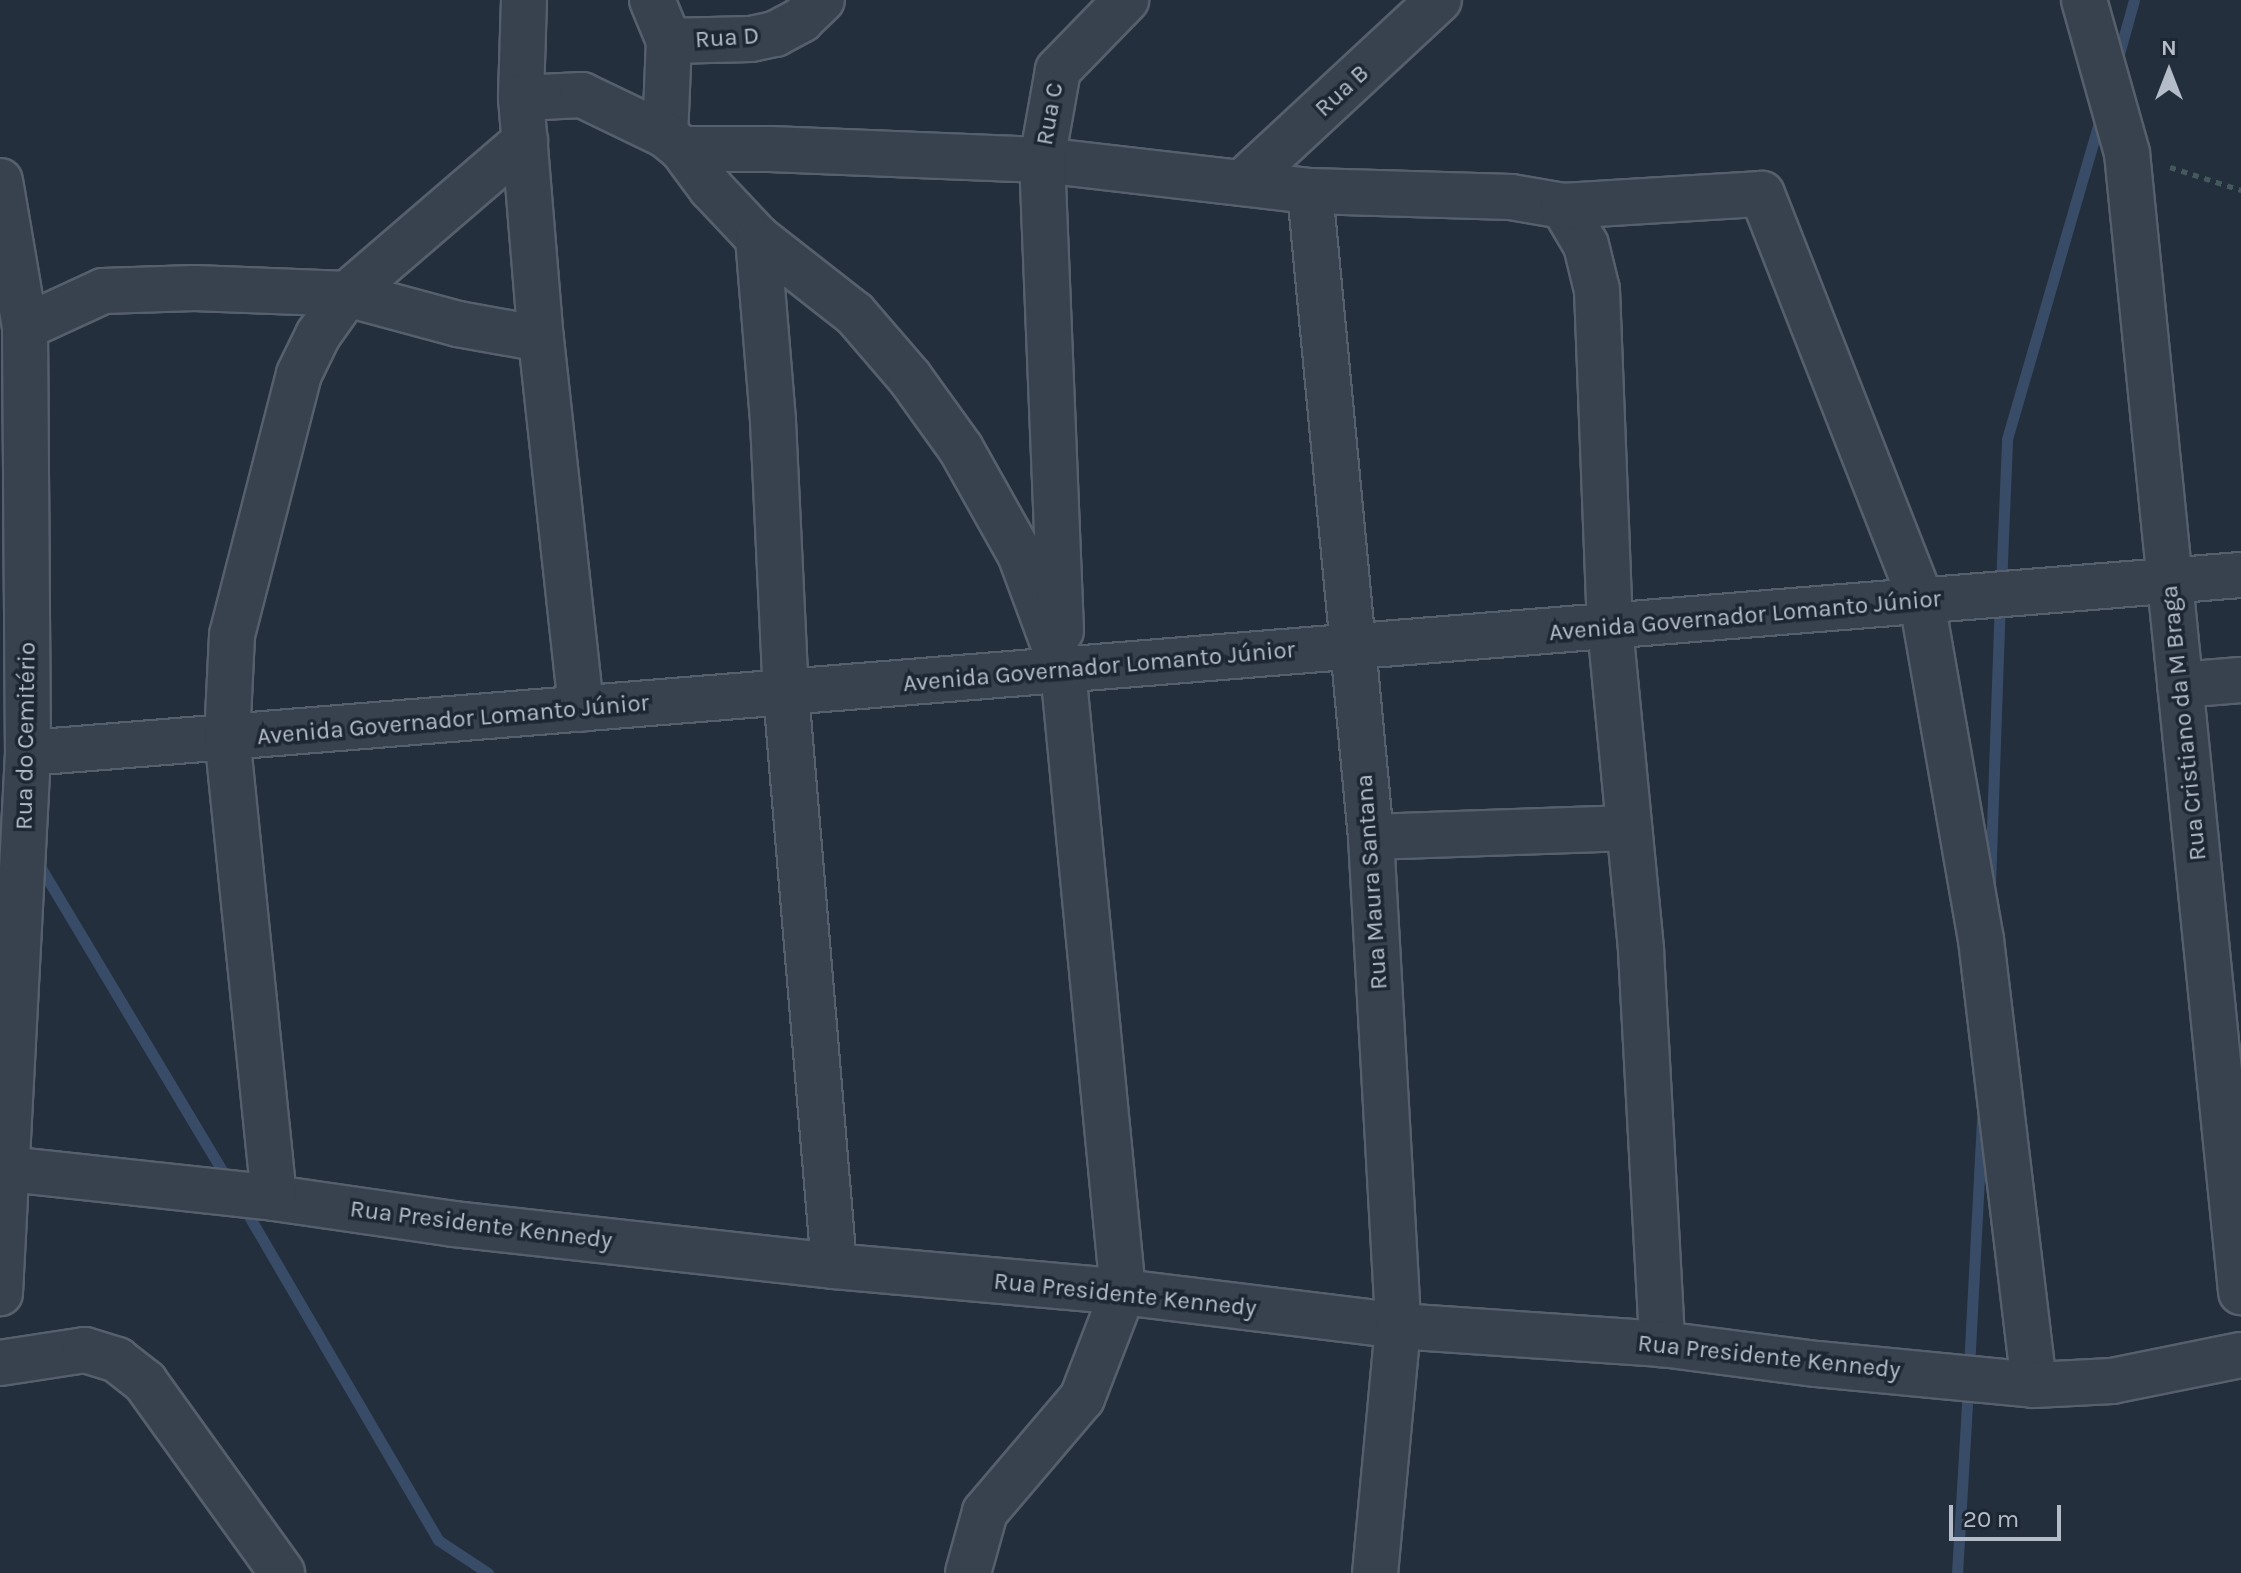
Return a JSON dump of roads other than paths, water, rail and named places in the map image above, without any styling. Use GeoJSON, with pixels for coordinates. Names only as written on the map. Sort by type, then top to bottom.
{"type":"FeatureCollection","features":[{"type":"Feature","properties":{"kind":"street"},"geometry":{"type":"LineString","coordinates":[[524,0],[521,98],[541,339],[581,709]]}},
{"type":"Feature","properties":{"kind":"street"},"geometry":{"type":"LineString","coordinates":[[652,0],[669,41],[674,142],[711,188],[758,238],[855,314],[910,378],[961,449],[1020,554],[1063,670],[1123,1292],[1082,1398],[985,1512],[968,1573]]}},
{"type":"Feature","properties":{"kind":"street","name":"Rua D"},"geometry":{"type":"LineString","coordinates":[[669,41],[751,39],[775,34],[801,20],[822,0]]}},
{"type":"Feature","properties":{"kind":"street","name":"Rua C"},"geometry":{"type":"LineString","coordinates":[[1063,670],[1042,160],[1058,70],[1126,0]]}},
{"type":"Feature","properties":{"kind":"street","name":"Rua B"},"geometry":{"type":"LineString","coordinates":[[1244,181],[1439,0]]}},
{"type":"Feature","properties":{"kind":"street","name":"Rua Cristiano da M Braga"},"geometry":{"type":"LineString","coordinates":[[2084,0],[2127,153],[2241,1292]]}},
{"type":"Feature","properties":{"kind":"street"},"geometry":{"type":"LineString","coordinates":[[521,98],[582,95],[674,142],[1042,160],[1310,191],[1511,197],[1563,206],[1762,194],[1922,602],[1981,940],[2034,1385]]}},
{"type":"Feature","properties":{"kind":"street"},"geometry":{"type":"LineString","coordinates":[[274,1198],[227,738],[232,635],[299,374],[318,335],[347,294],[525,141]]}},
{"type":"Feature","properties":{"kind":"street","name":"Rua do Cemitério"},"geometry":{"type":"LineString","coordinates":[[0,181],[25,327],[8,1169],[0,1293]]}},
{"type":"Feature","properties":{"kind":"street","name":"Rua Maura Santana"},"geometry":{"type":"LineString","coordinates":[[1310,191],[1371,837],[1398,1326],[1375,1573]]}},
{"type":"Feature","properties":{"kind":"street"},"geometry":{"type":"LineString","coordinates":[[1563,206],[1586,245],[1597,290],[1610,627],[1641,951],[1662,1344]]}},
{"type":"Feature","properties":{"kind":"street"},"geometry":{"type":"LineString","coordinates":[[758,238],[773,421],[786,693],[834,1266]]}},
{"type":"Feature","properties":{"kind":"street"},"geometry":{"type":"LineString","coordinates":[[25,327],[69,304],[103,291],[194,288],[347,294],[458,324],[541,339]]}},
{"type":"Feature","properties":{"kind":"street","name":"Avenida Governador Lomanto Júnior"},"geometry":{"type":"LineString","coordinates":[[18,778],[227,738],[2241,575]]}},
{"type":"Feature","properties":{"kind":"street"},"geometry":{"type":"LineString","coordinates":[[2180,685],[2241,680]]}},
{"type":"Feature","properties":{"kind":"street"},"geometry":{"type":"LineString","coordinates":[[1371,837],[1629,828]]}},
{"type":"Feature","properties":{"kind":"street","name":"Rua Presidente Kennedy"},"geometry":{"type":"LineString","coordinates":[[8,1169],[274,1198],[454,1224],[834,1266],[1123,1292],[1398,1326],[1662,1344],[1817,1364],[2034,1385],[2112,1381],[2241,1355]]}},
{"type":"Feature","properties":{"kind":"street"},"geometry":{"type":"LineString","coordinates":[[0,1363],[85,1350],[117,1360],[145,1382],[282,1573]]}},
{"type":"Feature","properties":{"kind":"waterway"},"geometry":{"type":"LineString","coordinates":[[2117,61],[2134,0]]}},
{"type":"Feature","properties":{"kind":"waterway"},"geometry":{"type":"LineString","coordinates":[[2001,585],[2007,439],[2101,116]]}},
{"type":"Feature","properties":{"kind":"waterway"},"geometry":{"type":"LineString","coordinates":[[1990,885],[2000,602]]}},
{"type":"Feature","properties":{"kind":"waterway"},"geometry":{"type":"LineString","coordinates":[[38,863],[228,1181]]}},
{"type":"Feature","properties":{"kind":"waterway"},"geometry":{"type":"LineString","coordinates":[[1969,1368],[1982,1118]]}},
{"type":"Feature","properties":{"kind":"waterway"},"geometry":{"type":"LineString","coordinates":[[243,1206],[438,1540],[488,1573]]}},
{"type":"Feature","properties":{"kind":"waterway"},"geometry":{"type":"LineString","coordinates":[[1957,1573],[1968,1386]]}}]}
